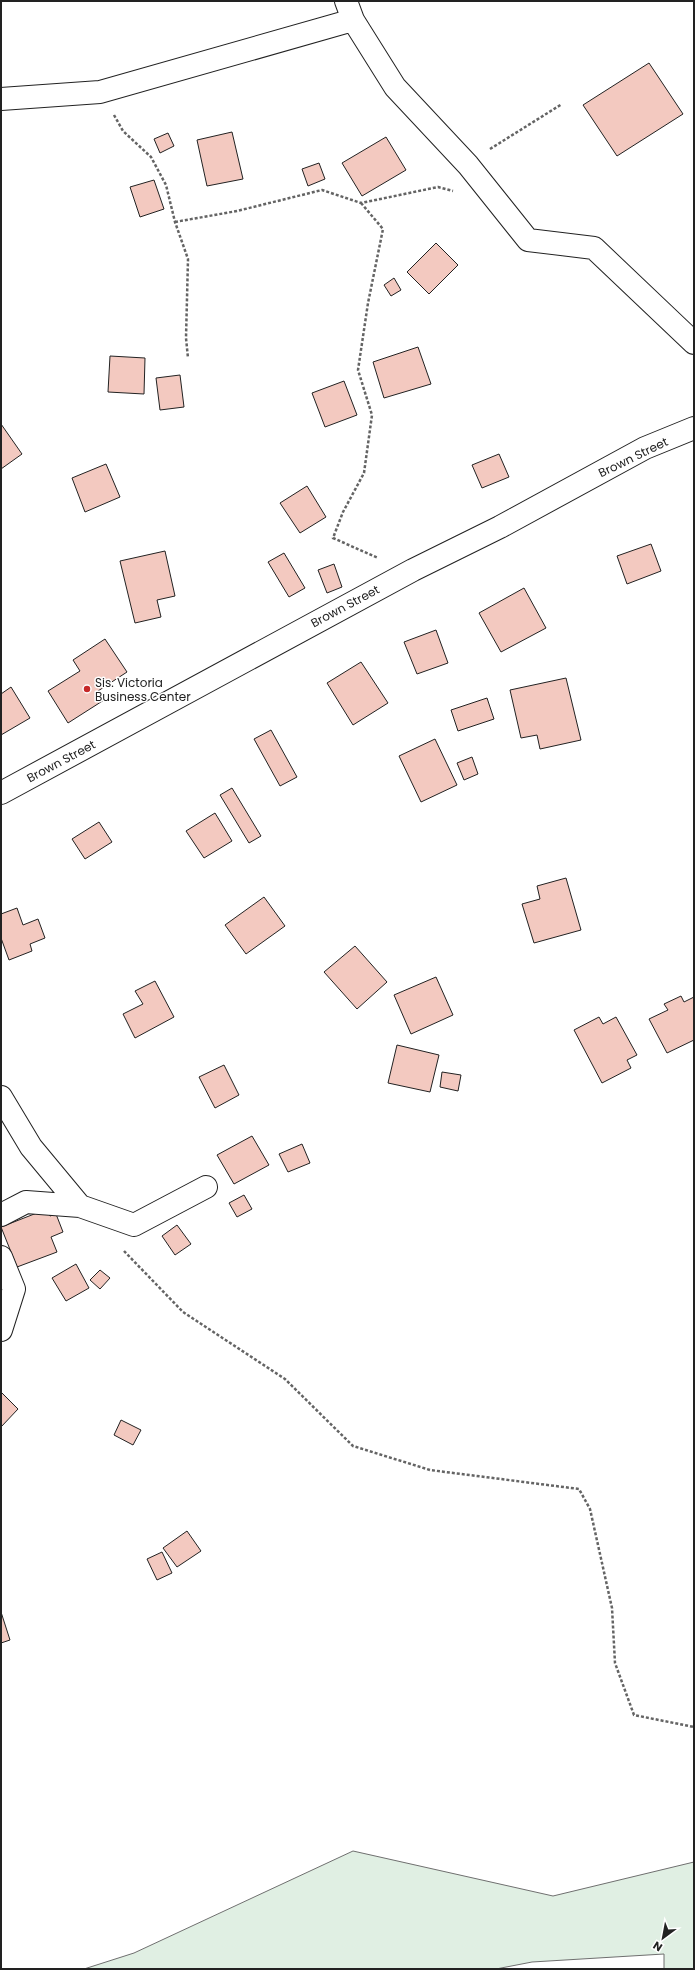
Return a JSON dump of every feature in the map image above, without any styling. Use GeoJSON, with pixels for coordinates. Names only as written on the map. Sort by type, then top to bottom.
{"type":"FeatureCollection","features":[{"type":"Feature","properties":{"kind":"street"},"geometry":{"type":"LineString","coordinates":[[2,97],[100,92],[350,10],[395,87],[468,165],[528,240],[594,248],[694,343]]}},
{"type":"Feature","properties":{"kind":"street","name":"Brown Street"},"geometry":{"type":"LineString","coordinates":[[1,793],[413,570],[500,527],[645,448],[694,428]]}},
{"type":"Feature","properties":{"kind":"street"},"geometry":{"type":"LineString","coordinates":[[1,1097],[31,1147],[80,1206]]}},
{"type":"Feature","properties":{"kind":"street"},"geometry":{"type":"LineString","coordinates":[[1,1215],[26,1202],[80,1206],[134,1225],[206,1187]]}},
{"type":"Feature","properties":{"kind":"street"},"geometry":{"type":"LineString","coordinates":[[1,1258],[14,1290],[1,1330]]}},
{"type":"Feature","properties":{"kind":"path"},"geometry":{"type":"LineString","coordinates":[[100,92],[123,131],[150,157],[166,185],[175,222],[188,259],[186,338],[188,358]]}},
{"type":"Feature","properties":{"kind":"path"},"geometry":{"type":"LineString","coordinates":[[468,165],[492,147],[562,104]]}},
{"type":"Feature","properties":{"kind":"path"},"geometry":{"type":"LineString","coordinates":[[175,222],[237,211],[322,190],[361,203],[438,187],[498,202]]}},
{"type":"Feature","properties":{"kind":"path"},"geometry":{"type":"LineString","coordinates":[[361,203],[383,229],[368,302],[358,370],[372,415],[364,473],[343,512],[333,538],[364,553],[413,570]]}},
{"type":"Feature","properties":{"kind":"path"},"geometry":{"type":"LineString","coordinates":[[124,1250],[183,1312],[285,1379],[354,1446],[430,1470],[579,1489],[590,1509],[612,1608],[615,1663],[634,1714],[694,1727]]}},
{"type":"Feature","properties":{"kind":"green space"},"geometry":{"type":"Polygon","coordinates":[[[353,1851],[553,1896],[694,1862],[694,1969],[664,1969],[664,1954],[532,1962],[496,1969],[84,1969],[134,1953],[353,1851]]]}},
{"type":"Feature","properties":{"kind":"building"},"geometry":{"type":"Polygon","coordinates":[[[649,63],[683,114],[617,156],[583,105],[649,63]]]}},
{"type":"Feature","properties":{"kind":"building"},"geometry":{"type":"Polygon","coordinates":[[[232,132],[243,179],[207,186],[197,140],[232,132]]]}},
{"type":"Feature","properties":{"kind":"building"},"geometry":{"type":"Polygon","coordinates":[[[168,133],[174,146],[160,153],[154,139],[168,133]]]}},
{"type":"Feature","properties":{"kind":"building"},"geometry":{"type":"Polygon","coordinates":[[[386,137],[406,170],[362,196],[342,163],[386,137]]]}},
{"type":"Feature","properties":{"kind":"building"},"geometry":{"type":"Polygon","coordinates":[[[319,163],[325,179],[308,186],[302,169],[319,163]]]}},
{"type":"Feature","properties":{"kind":"building"},"geometry":{"type":"Polygon","coordinates":[[[154,180],[164,209],[140,217],[130,187],[154,180]]]}},
{"type":"Feature","properties":{"kind":"building"},"geometry":{"type":"Polygon","coordinates":[[[436,243],[458,265],[429,294],[407,272],[436,243]]]}},
{"type":"Feature","properties":{"kind":"building"},"geometry":{"type":"Polygon","coordinates":[[[394,278],[401,290],[391,296],[384,285],[394,278]]]}},
{"type":"Feature","properties":{"kind":"building"},"geometry":{"type":"Polygon","coordinates":[[[418,347],[431,384],[384,398],[373,362],[418,347]]]}},
{"type":"Feature","properties":{"kind":"building"},"geometry":{"type":"Polygon","coordinates":[[[110,356],[145,358],[144,394],[108,392],[110,356]]]}},
{"type":"Feature","properties":{"kind":"building"},"geometry":{"type":"Polygon","coordinates":[[[180,375],[184,407],[160,410],[156,378],[180,375]]]}},
{"type":"Feature","properties":{"kind":"building"},"geometry":{"type":"Polygon","coordinates":[[[344,381],[357,415],[325,427],[312,393],[344,381]]]}},
{"type":"Feature","properties":{"kind":"building"},"geometry":{"type":"Polygon","coordinates":[[[1,424],[22,454],[1,469],[1,424]]]}},
{"type":"Feature","properties":{"kind":"building"},"geometry":{"type":"Polygon","coordinates":[[[499,454],[509,477],[482,488],[472,465],[499,454]]]}},
{"type":"Feature","properties":{"kind":"building"},"geometry":{"type":"Polygon","coordinates":[[[106,464],[120,497],[85,512],[72,478],[106,464]]]}},
{"type":"Feature","properties":{"kind":"building"},"geometry":{"type":"Polygon","coordinates":[[[307,486],[326,517],[300,533],[280,503],[307,486]]]}},
{"type":"Feature","properties":{"kind":"building"},"geometry":{"type":"Polygon","coordinates":[[[651,544],[661,571],[627,584],[617,556],[651,544]]]}},
{"type":"Feature","properties":{"kind":"building"},"geometry":{"type":"Polygon","coordinates":[[[165,551],[175,596],[157,600],[161,617],[135,623],[120,561],[165,551]]]}},
{"type":"Feature","properties":{"kind":"building"},"geometry":{"type":"Polygon","coordinates":[[[284,553],[305,588],[289,597],[268,562],[284,553]]]}},
{"type":"Feature","properties":{"kind":"building"},"geometry":{"type":"Polygon","coordinates":[[[334,564],[342,587],[327,593],[318,570],[334,564]]]}},
{"type":"Feature","properties":{"kind":"building"},"geometry":{"type":"Polygon","coordinates":[[[524,588],[546,628],[501,652],[479,613],[524,588]]]}},
{"type":"Feature","properties":{"kind":"building"},"geometry":{"type":"Polygon","coordinates":[[[436,630],[448,663],[417,674],[404,642],[436,630]]]}},
{"type":"Feature","properties":{"kind":"building"},"geometry":{"type":"Polygon","coordinates":[[[105,639],[127,672],[98,691],[104,700],[68,723],[48,691],[80,671],[73,660],[105,639]]]}},
{"type":"Feature","properties":{"kind":"building"},"geometry":{"type":"Polygon","coordinates":[[[361,662],[388,703],[353,725],[327,683],[361,662]]]}},
{"type":"Feature","properties":{"kind":"building"},"geometry":{"type":"Polygon","coordinates":[[[566,678],[581,740],[540,749],[537,735],[521,738],[510,690],[566,678]]]}},
{"type":"Feature","properties":{"kind":"building"},"geometry":{"type":"Polygon","coordinates":[[[11,687],[30,718],[1,735],[1,694],[11,687]]]}},
{"type":"Feature","properties":{"kind":"building"},"geometry":{"type":"Polygon","coordinates":[[[487,698],[494,719],[458,731],[451,710],[487,698]]]}},
{"type":"Feature","properties":{"kind":"building"},"geometry":{"type":"Polygon","coordinates":[[[271,730],[297,777],[280,786],[254,739],[271,730]]]}},
{"type":"Feature","properties":{"kind":"building"},"geometry":{"type":"Polygon","coordinates":[[[435,739],[457,785],[421,802],[399,756],[435,739]]]}},
{"type":"Feature","properties":{"kind":"building"},"geometry":{"type":"Polygon","coordinates":[[[472,757],[478,774],[464,780],[457,763],[472,757]]]}},
{"type":"Feature","properties":{"kind":"building"},"geometry":{"type":"Polygon","coordinates":[[[232,788],[261,836],[249,843],[220,795],[232,788]]]}},
{"type":"Feature","properties":{"kind":"building"},"geometry":{"type":"Polygon","coordinates":[[[215,813],[232,841],[204,858],[186,831],[215,813]]]}},
{"type":"Feature","properties":{"kind":"building"},"geometry":{"type":"Polygon","coordinates":[[[99,822],[112,842],[85,859],[72,839],[99,822]]]}},
{"type":"Feature","properties":{"kind":"building"},"geometry":{"type":"Polygon","coordinates":[[[566,878],[581,930],[534,943],[522,904],[540,899],[537,886],[566,878]]]}},
{"type":"Feature","properties":{"kind":"building"},"geometry":{"type":"Polygon","coordinates":[[[264,897],[285,926],[246,954],[225,925],[264,897]]]}},
{"type":"Feature","properties":{"kind":"building"},"geometry":{"type":"Polygon","coordinates":[[[17,908],[23,925],[38,919],[45,938],[30,944],[32,951],[9,960],[1,938],[1,914],[17,908]]]}},
{"type":"Feature","properties":{"kind":"building"},"geometry":{"type":"Polygon","coordinates":[[[355,946],[387,982],[357,1009],[324,972],[355,946]]]}},
{"type":"Feature","properties":{"kind":"building"},"geometry":{"type":"Polygon","coordinates":[[[436,977],[453,1015],[411,1034],[394,995],[436,977]]]}},
{"type":"Feature","properties":{"kind":"building"},"geometry":{"type":"Polygon","coordinates":[[[155,981],[174,1017],[135,1038],[123,1014],[143,1004],[135,991],[155,981]]]}},
{"type":"Feature","properties":{"kind":"building"},"geometry":{"type":"Polygon","coordinates":[[[681,996],[684,1002],[694,997],[694,1040],[667,1053],[649,1019],[668,1010],[664,1004],[681,996]]]}},
{"type":"Feature","properties":{"kind":"building"},"geometry":{"type":"Polygon","coordinates":[[[599,1017],[603,1024],[616,1017],[637,1055],[627,1060],[631,1068],[602,1083],[574,1030],[599,1017]]]}},
{"type":"Feature","properties":{"kind":"building"},"geometry":{"type":"Polygon","coordinates":[[[397,1045],[439,1055],[430,1092],[388,1083],[397,1045]]]}},
{"type":"Feature","properties":{"kind":"building"},"geometry":{"type":"Polygon","coordinates":[[[224,1065],[239,1095],[215,1108],[199,1077],[224,1065]]]}},
{"type":"Feature","properties":{"kind":"building"},"geometry":{"type":"Polygon","coordinates":[[[442,1072],[461,1075],[458,1091],[440,1087],[442,1072]]]}},
{"type":"Feature","properties":{"kind":"building"},"geometry":{"type":"Polygon","coordinates":[[[252,1136],[269,1165],[234,1184],[217,1155],[252,1136]]]}},
{"type":"Feature","properties":{"kind":"building"},"geometry":{"type":"Polygon","coordinates":[[[302,1144],[310,1163],[288,1172],[279,1154],[302,1144]]]}},
{"type":"Feature","properties":{"kind":"building"},"geometry":{"type":"Polygon","coordinates":[[[244,1195],[252,1209],[237,1217],[229,1203],[244,1195]]]}},
{"type":"Feature","properties":{"kind":"building"},"geometry":{"type":"Polygon","coordinates":[[[47,1209],[50,1216],[56,1214],[63,1232],[51,1237],[57,1252],[17,1267],[1,1227],[47,1209]]]}},
{"type":"Feature","properties":{"kind":"building"},"geometry":{"type":"Polygon","coordinates":[[[177,1225],[191,1244],[175,1255],[162,1236],[177,1225]]]}},
{"type":"Feature","properties":{"kind":"building"},"geometry":{"type":"Polygon","coordinates":[[[76,1264],[89,1288],[66,1301],[52,1278],[76,1264]]]}},
{"type":"Feature","properties":{"kind":"building"},"geometry":{"type":"Polygon","coordinates":[[[100,1270],[110,1278],[100,1289],[90,1280],[100,1270]]]}},
{"type":"Feature","properties":{"kind":"building"},"geometry":{"type":"Polygon","coordinates":[[[1,1392],[18,1409],[1,1427],[1,1392]]]}},
{"type":"Feature","properties":{"kind":"building"},"geometry":{"type":"Polygon","coordinates":[[[121,1420],[141,1430],[133,1445],[114,1435],[121,1420]]]}},
{"type":"Feature","properties":{"kind":"building"},"geometry":{"type":"Polygon","coordinates":[[[187,1531],[201,1551],[177,1567],[163,1548],[187,1531]]]}},
{"type":"Feature","properties":{"kind":"building"},"geometry":{"type":"Polygon","coordinates":[[[162,1552],[172,1573],[157,1580],[147,1559],[162,1552]]]}},
{"type":"Feature","properties":{"kind":"building"},"geometry":{"type":"Polygon","coordinates":[[[1,1612],[10,1640],[1,1643],[1,1612]]]}},
{"type":"Feature","properties":{"kind":"place","name":"Sis. Victoria Business Center"},"geometry":{"type":"Point","coordinates":[87,689]}}]}
